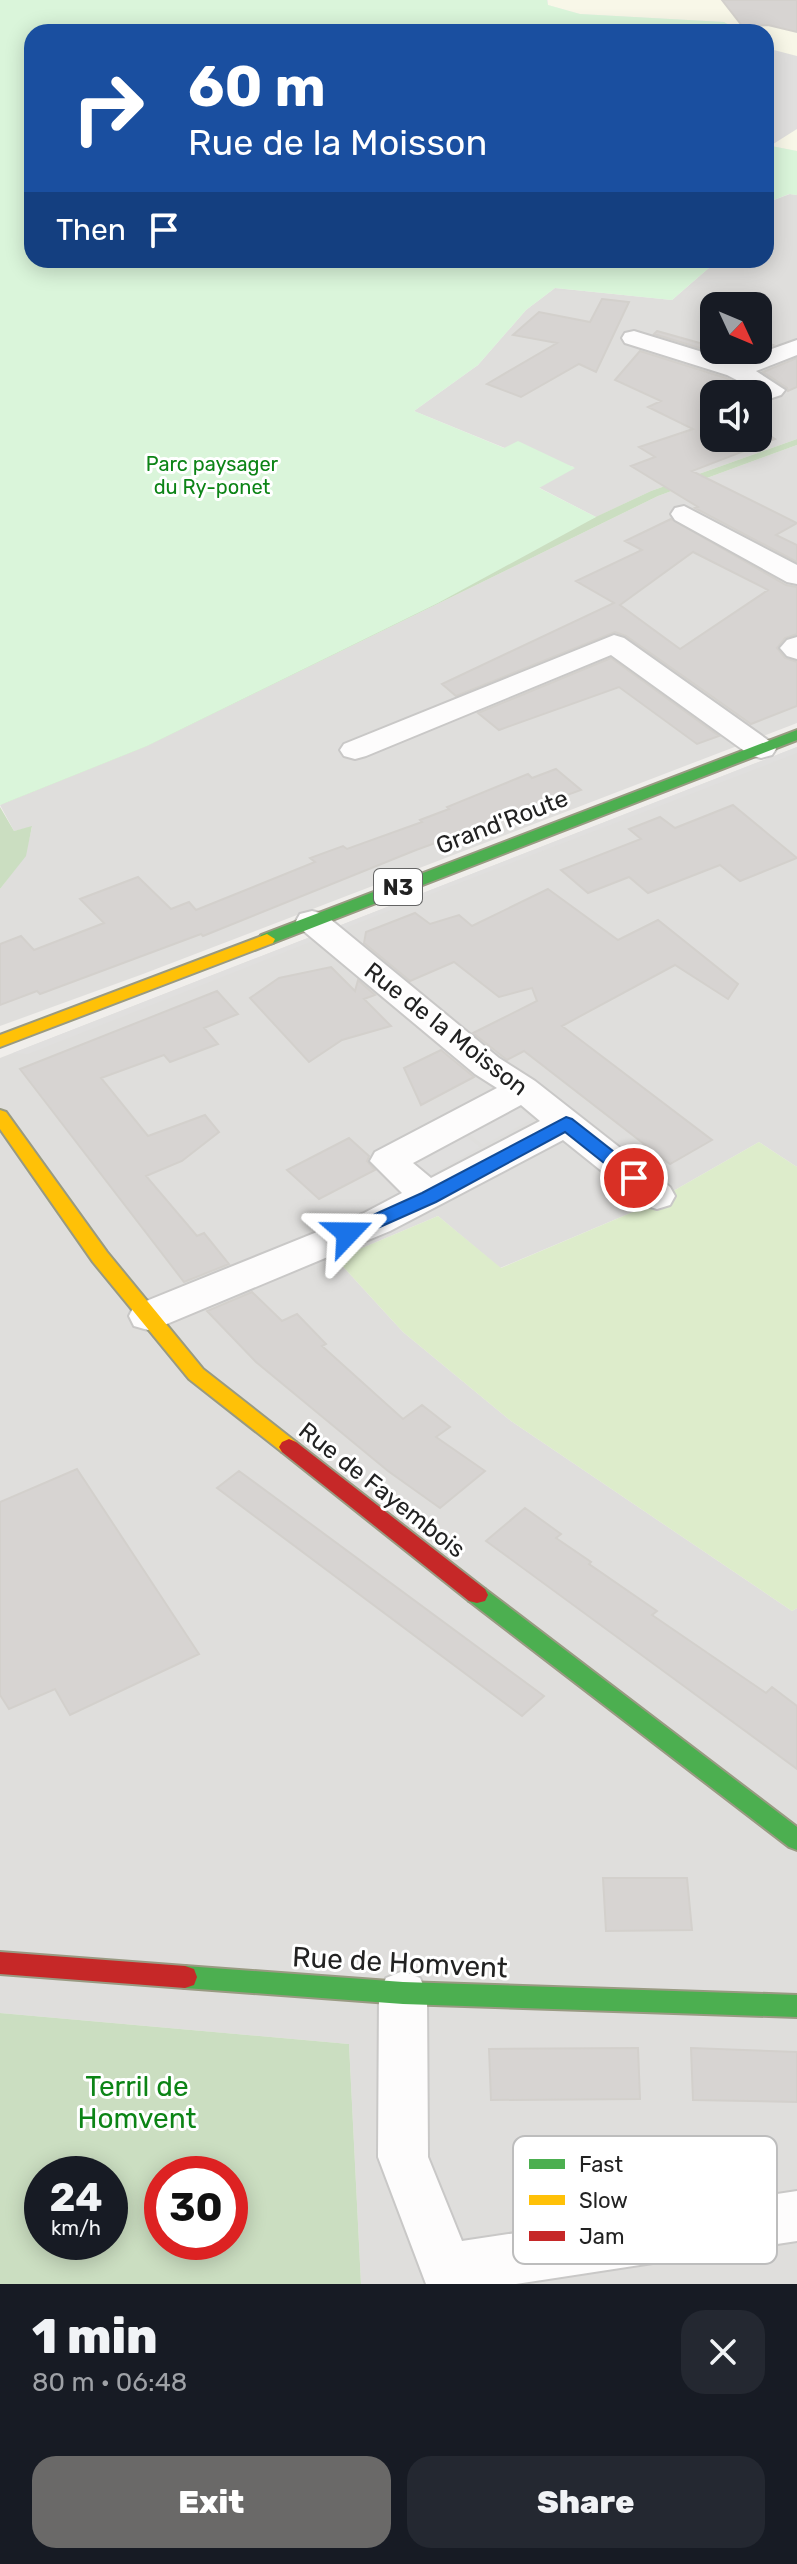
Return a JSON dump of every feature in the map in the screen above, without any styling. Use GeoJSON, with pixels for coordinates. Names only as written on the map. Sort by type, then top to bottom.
{"type":"FeatureCollection","features":[{"type":"Feature","properties":{"kind":"street"},"geometry":{"type":"LineString","coordinates":[[634,338],[736,370],[754,380]]}},
{"type":"Feature","properties":{"kind":"street"},"geometry":{"type":"LineString","coordinates":[[736,370],[797,347]]}},
{"type":"Feature","properties":{"kind":"street"},"geometry":{"type":"LineString","coordinates":[[684,514],[797,576]]}},
{"type":"Feature","properties":{"kind":"street"},"geometry":{"type":"LineString","coordinates":[[355,750],[614,644],[761,749]]}},
{"type":"Feature","properties":{"kind":"street","name":"Grand'Route"},"geometry":{"type":"LineString","coordinates":[[0,1041],[797,735]]}},
{"type":"Feature","properties":{"kind":"street","name":"Rue de la Moisson"},"geometry":{"type":"LineString","coordinates":[[312,921],[487,1066],[523,1089],[657,1196]]}},
{"type":"Feature","properties":{"kind":"street"},"geometry":{"type":"LineString","coordinates":[[429,1197],[388,1161],[523,1089]]}},
{"type":"Feature","properties":{"kind":"street","name":"Rue de Fayembois"},"geometry":{"type":"LineString","coordinates":[[0,1116],[100,1257],[196,1374],[456,1579],[797,1840]]}},
{"type":"Feature","properties":{"kind":"street"},"geometry":{"type":"LineString","coordinates":[[148,1316],[429,1197],[566,1123]]}},
{"type":"Feature","properties":{"kind":"street","name":"Rue de Homvent"},"geometry":{"type":"LineString","coordinates":[[0,1963],[403,1993],[797,2006]]}},
{"type":"Feature","properties":{"kind":"street"},"geometry":{"type":"LineString","coordinates":[[403,1993],[403,2157],[450,2276],[519,2264]]}},
{"type":"Feature","properties":{"kind":"street"},"geometry":{"type":"LineString","coordinates":[[777,2219],[797,2216]]}},
{"type":"Feature","properties":{"kind":"shaded area"},"geometry":{"type":"Polygon","coordinates":[[[548,0],[797,0],[797,151],[774,147],[774,24],[727,24],[580,14],[548,5],[548,0]]]}},
{"type":"Feature","properties":{"kind":"shaded area"},"geometry":{"type":"Polygon","coordinates":[[[774,50],[797,56],[797,129],[774,143],[774,50]]]}},
{"type":"Feature","properties":{"kind":"shaded area"},"geometry":{"type":"Polygon","coordinates":[[[790,194],[797,195],[797,439],[772,448],[772,380],[700,380],[700,452],[760,452],[651,491],[596,517],[538,487],[574,467],[505,448],[414,411],[478,365],[526,310],[555,288],[672,300],[709,268],[774,268],[774,200],[790,194]]]}},
{"type":"Feature","properties":{"kind":"shaded area"},"geometry":{"type":"Polygon","coordinates":[[[797,445],[797,723],[0,1026],[0,889],[25,856],[32,827],[14,831],[0,805],[147,746],[658,496],[797,445]]]}},
{"type":"Feature","properties":{"kind":"shaded area"},"geometry":{"type":"Polygon","coordinates":[[[797,747],[797,1167],[759,1142],[647,1206],[500,1268],[438,1216],[336,1259],[403,1332],[511,1421],[792,1611],[797,1608],[797,2284],[361,2284],[349,2044],[0,2013],[0,1058],[797,747]]]}},
{"type":"Feature","properties":{"kind":"shaded area"},"geometry":{"type":"Polygon","coordinates":[[[797,747],[797,753],[28,1054],[13,1053],[797,747]]]}},
{"type":"Feature","properties":{"kind":"shaded area"},"geometry":{"type":"Polygon","coordinates":[[[516,1106],[533,1119],[483,1145],[467,1132],[516,1106]]]}},
{"type":"Feature","properties":{"kind":"shaded area"},"geometry":{"type":"Polygon","coordinates":[[[463,1134],[480,1147],[430,1175],[414,1161],[463,1134]]]}},
{"type":"Feature","properties":{"kind":"green space","name":"Parc paysager du Ry-ponet"},"geometry":{"type":"Polygon","coordinates":[[[0,0],[547,0],[548,5],[580,14],[728,24],[24,24],[24,268],[709,268],[672,300],[555,288],[526,310],[478,365],[414,411],[504,448],[518,441],[575,468],[539,488],[596,517],[438,603],[147,746],[0,805],[0,0]]]}},
{"type":"Feature","properties":{"kind":"green space"},"geometry":{"type":"Polygon","coordinates":[[[774,147],[797,151],[797,195],[789,194],[774,200],[774,147]]]}},
{"type":"Feature","properties":{"kind":"green space"},"geometry":{"type":"Polygon","coordinates":[[[797,439],[797,445],[658,496],[147,746],[0,805],[156,723],[651,491],[760,452],[772,452],[772,448],[797,439]]]}},
{"type":"Feature","properties":{"kind":"green space"},"geometry":{"type":"Polygon","coordinates":[[[0,807],[14,831],[32,826],[26,856],[0,889],[0,807]]]}},
{"type":"Feature","properties":{"kind":"green space"},"geometry":{"type":"Polygon","coordinates":[[[759,1142],[797,1167],[797,1608],[792,1611],[511,1421],[403,1332],[336,1259],[438,1216],[501,1268],[647,1206],[759,1142]]]}},
{"type":"Feature","properties":{"kind":"green space","name":"Terril de Homvent"},"geometry":{"type":"Polygon","coordinates":[[[0,2013],[349,2044],[361,2284],[0,2284],[0,2013]]]}},
{"type":"Feature","properties":{"kind":"building"},"geometry":{"type":"Polygon","coordinates":[[[722,0],[797,0],[797,32],[774,24],[741,24],[722,0]]]}},
{"type":"Feature","properties":{"kind":"building"},"geometry":{"type":"Polygon","coordinates":[[[602,299],[629,302],[596,372],[579,364],[521,397],[487,384],[557,343],[513,335],[539,312],[590,322],[602,299]]]}},
{"type":"Feature","properties":{"kind":"building"},"geometry":{"type":"Polygon","coordinates":[[[657,331],[700,343],[700,348],[654,334],[657,331]]]}},
{"type":"Feature","properties":{"kind":"building"},"geometry":{"type":"Polygon","coordinates":[[[640,351],[730,380],[700,380],[700,452],[741,452],[692,471],[797,523],[776,535],[797,545],[797,562],[695,508],[698,507],[631,466],[655,457],[639,447],[693,429],[648,407],[661,401],[615,380],[640,351]]]}},
{"type":"Feature","properties":{"kind":"building"},"geometry":{"type":"Polygon","coordinates":[[[797,358],[797,387],[788,391],[763,372],[797,358]]]}},
{"type":"Feature","properties":{"kind":"building"},"geometry":{"type":"Polygon","coordinates":[[[671,519],[786,585],[797,587],[797,634],[785,638],[777,648],[785,658],[797,662],[797,706],[751,724],[626,636],[615,632],[456,696],[442,684],[614,603],[576,581],[642,550],[625,541],[671,519]],[[693,552],[620,605],[680,649],[768,590],[693,552]]]}},
{"type":"Feature","properties":{"kind":"building"},"geometry":{"type":"Polygon","coordinates":[[[611,658],[719,736],[697,744],[619,687],[499,730],[478,713],[611,658]]]}},
{"type":"Feature","properties":{"kind":"building"},"geometry":{"type":"Polygon","coordinates":[[[556,769],[581,790],[416,850],[203,936],[201,934],[40,994],[37,991],[0,1005],[0,944],[21,936],[34,950],[104,923],[80,899],[138,877],[171,909],[189,902],[196,910],[315,862],[310,858],[343,846],[347,849],[422,822],[420,820],[449,809],[447,807],[528,774],[532,778],[556,769]]]}},
{"type":"Feature","properties":{"kind":"building"},"geometry":{"type":"Polygon","coordinates":[[[733,805],[797,858],[740,881],[720,865],[648,893],[629,877],[588,893],[561,870],[641,839],[629,829],[660,817],[675,828],[733,805]]]}},
{"type":"Feature","properties":{"kind":"building"},"geometry":{"type":"Polygon","coordinates":[[[548,889],[618,940],[658,920],[738,984],[728,999],[675,965],[562,1026],[712,1140],[670,1164],[524,1051],[507,1060],[473,1033],[537,1001],[532,988],[499,997],[454,962],[410,981],[364,943],[366,932],[415,913],[430,924],[459,915],[472,926],[548,889]]]}},
{"type":"Feature","properties":{"kind":"building"},"geometry":{"type":"Polygon","coordinates":[[[331,967],[355,991],[358,980],[375,995],[364,999],[391,1026],[342,1040],[309,1062],[250,998],[279,978],[331,967]]]}},
{"type":"Feature","properties":{"kind":"building"},"geometry":{"type":"Polygon","coordinates":[[[217,991],[238,1014],[204,1028],[218,1044],[170,1062],[164,1055],[101,1078],[148,1136],[205,1115],[219,1132],[182,1161],[146,1176],[197,1236],[204,1233],[229,1264],[184,1282],[20,1069],[217,991]]]}},
{"type":"Feature","properties":{"kind":"building"},"geometry":{"type":"Polygon","coordinates":[[[441,1050],[474,1077],[421,1105],[404,1068],[441,1050]]]}},
{"type":"Feature","properties":{"kind":"building"},"geometry":{"type":"Polygon","coordinates":[[[349,1138],[369,1156],[367,1161],[375,1170],[319,1199],[287,1170],[349,1138]]]}},
{"type":"Feature","properties":{"kind":"building"},"geometry":{"type":"Polygon","coordinates":[[[252,1292],[282,1321],[297,1314],[326,1344],[322,1346],[403,1419],[422,1405],[450,1427],[436,1437],[485,1471],[440,1508],[388,1471],[256,1362],[207,1311],[252,1292]]]}},
{"type":"Feature","properties":{"kind":"building"},"geometry":{"type":"Polygon","coordinates":[[[77,1469],[199,1654],[70,1715],[55,1689],[9,1709],[0,1695],[0,1502],[77,1469]]]}},
{"type":"Feature","properties":{"kind":"building"},"geometry":{"type":"Polygon","coordinates":[[[239,1471],[544,1696],[522,1716],[217,1488],[239,1471]]]}},
{"type":"Feature","properties":{"kind":"building"},"geometry":{"type":"Polygon","coordinates":[[[525,1508],[561,1534],[556,1538],[591,1562],[589,1564],[657,1611],[652,1615],[766,1693],[772,1687],[797,1706],[797,1769],[486,1541],[525,1508]]]}},
{"type":"Feature","properties":{"kind":"building"},"geometry":{"type":"Polygon","coordinates":[[[603,1878],[687,1878],[692,1930],[606,1931],[603,1878]]]}},
{"type":"Feature","properties":{"kind":"building"},"geometry":{"type":"Polygon","coordinates":[[[638,2048],[640,2099],[491,2100],[489,2049],[638,2048]]]}},
{"type":"Feature","properties":{"kind":"building"},"geometry":{"type":"Polygon","coordinates":[[[691,2048],[797,2052],[797,2102],[693,2100],[691,2048]]]}},
{"type":"Feature","properties":{"kind":"traffic: fast"},"geometry":{"type":"LineString","coordinates":[[267,939],[797,735]]}},
{"type":"Feature","properties":{"kind":"traffic: fast"},"geometry":{"type":"LineString","coordinates":[[477,1595],[797,1840]]}},
{"type":"Feature","properties":{"kind":"traffic: fast"},"geometry":{"type":"LineString","coordinates":[[185,1977],[403,1993],[797,2006]]}},
{"type":"Feature","properties":{"kind":"traffic: slow"},"geometry":{"type":"LineString","coordinates":[[0,1041],[267,939]]}},
{"type":"Feature","properties":{"kind":"traffic: slow"},"geometry":{"type":"LineString","coordinates":[[0,1116],[100,1257],[196,1374],[289,1447]]}},
{"type":"Feature","properties":{"kind":"traffic: jam"},"geometry":{"type":"LineString","coordinates":[[289,1447],[477,1595]]}},
{"type":"Feature","properties":{"kind":"traffic: jam"},"geometry":{"type":"LineString","coordinates":[[0,1963],[185,1977]]}},
{"type":"Feature","properties":{"kind":"route"},"geometry":{"type":"LineString","coordinates":[[348,1233],[429,1197],[566,1123],[634,1178]]}}]}
